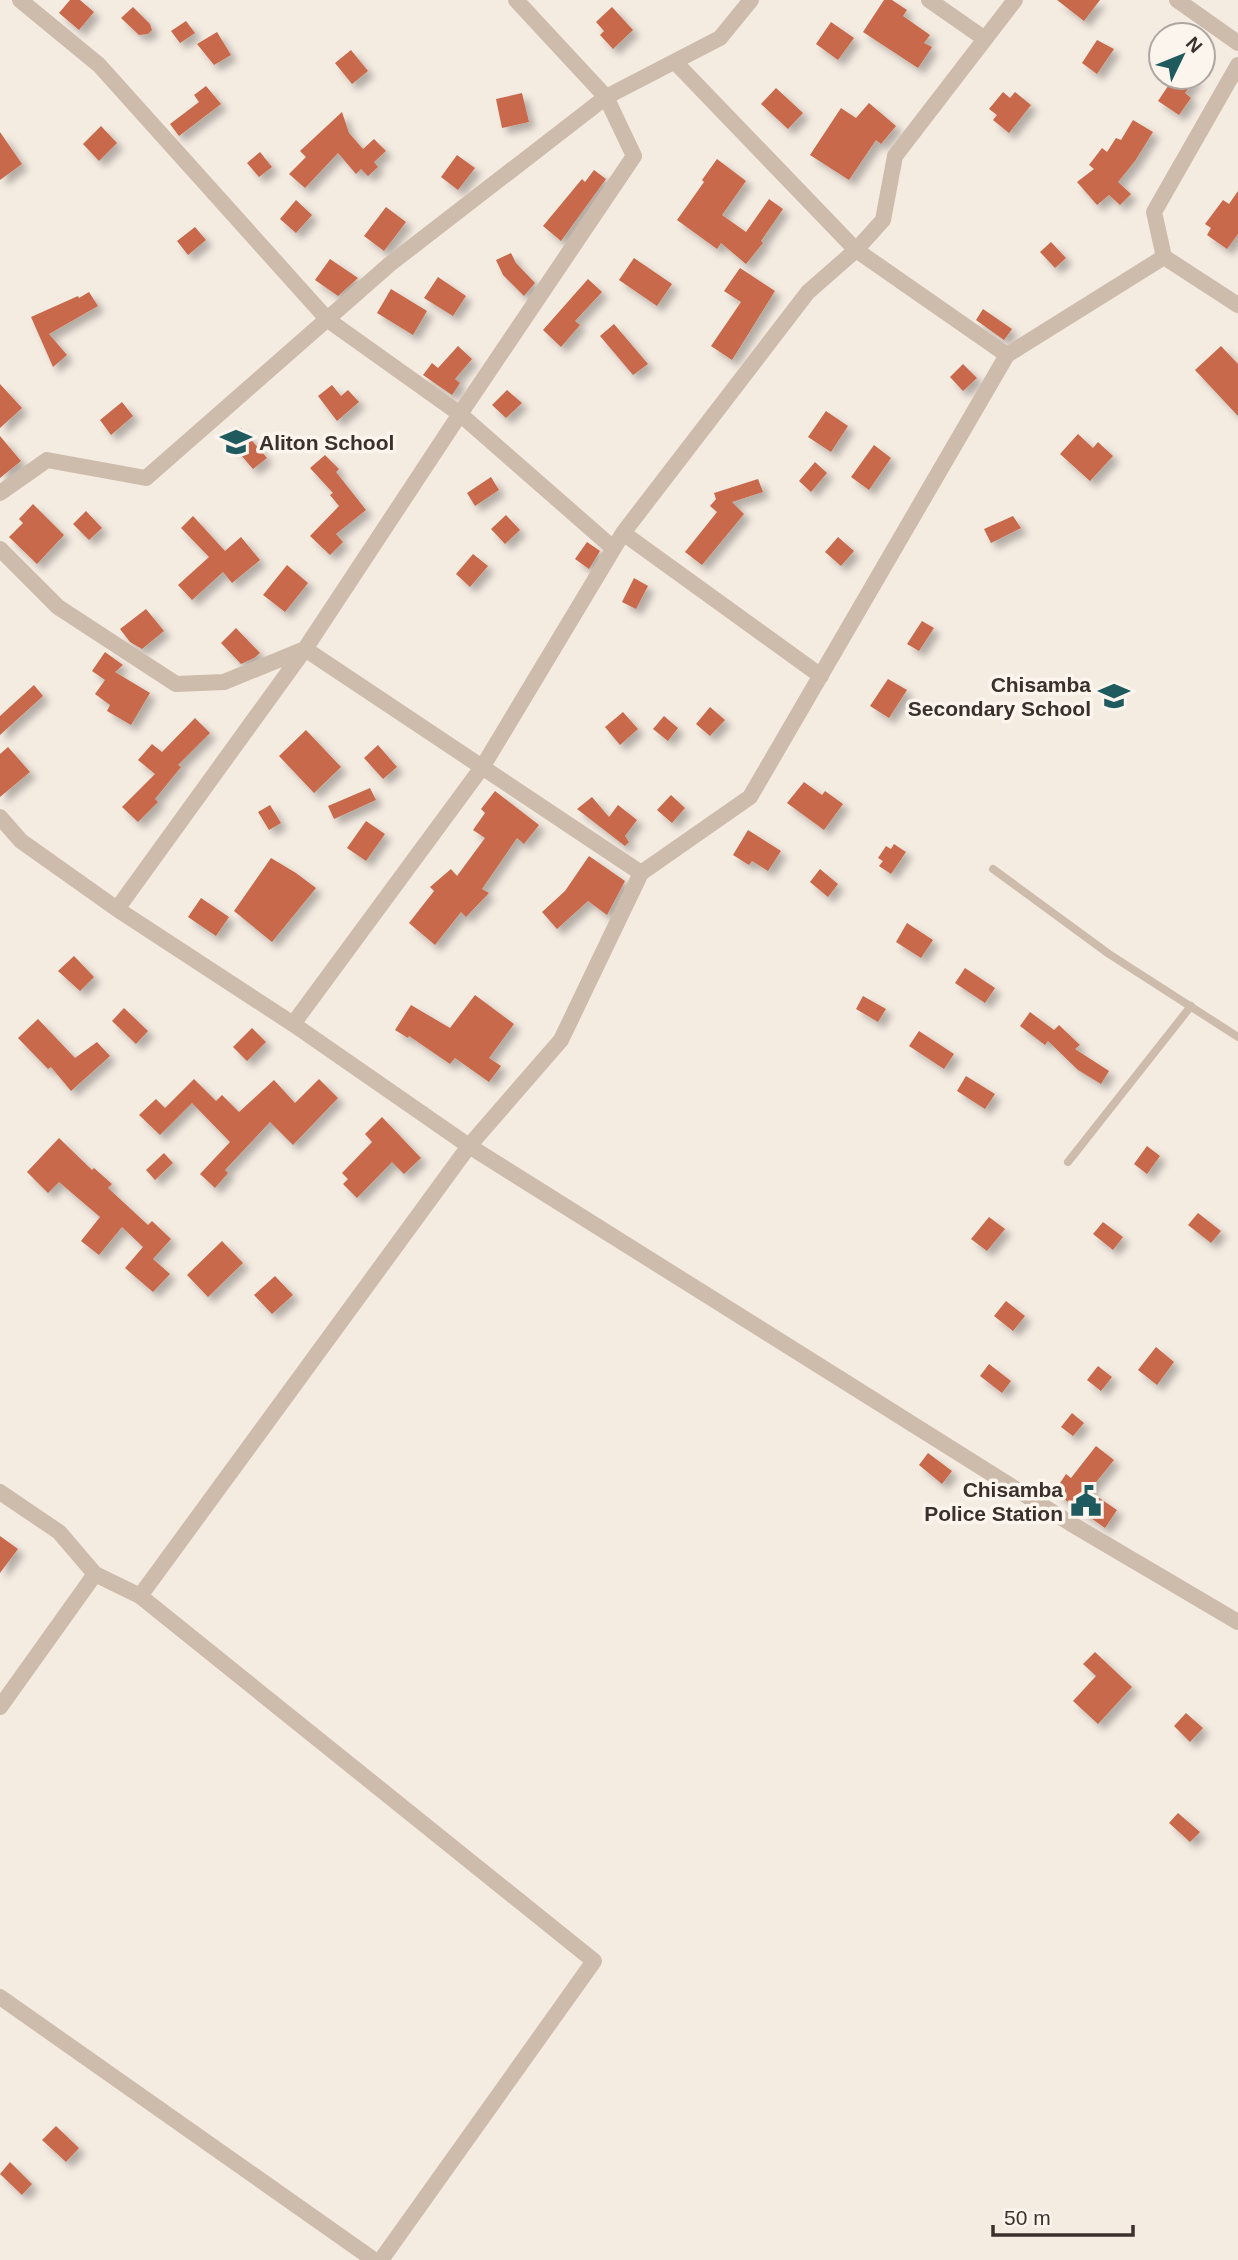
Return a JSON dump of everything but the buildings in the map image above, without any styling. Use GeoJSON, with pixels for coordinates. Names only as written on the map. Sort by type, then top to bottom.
{"type":"FeatureCollection","features":[{"type":"Feature","properties":{"kind":"street"},"geometry":{"type":"LineString","coordinates":[[20,0],[99,65],[328,320],[460,414],[613,548]]}},
{"type":"Feature","properties":{"kind":"street"},"geometry":{"type":"LineString","coordinates":[[117,909],[305,649],[634,156],[606,97],[516,0]]}},
{"type":"Feature","properties":{"kind":"street"},"geometry":{"type":"LineString","coordinates":[[0,493],[47,460],[146,478],[390,264],[606,97],[720,38],[751,0]]}},
{"type":"Feature","properties":{"kind":"street"},"geometry":{"type":"LineString","coordinates":[[929,0],[985,39]]}},
{"type":"Feature","properties":{"kind":"street"},"geometry":{"type":"LineString","coordinates":[[293,1024],[483,766],[623,533],[808,292],[856,250],[883,220],[895,156],[1015,0]]}},
{"type":"Feature","properties":{"kind":"street"},"geometry":{"type":"LineString","coordinates":[[1177,0],[1238,43]]}},
{"type":"Feature","properties":{"kind":"street"},"geometry":{"type":"LineString","coordinates":[[674,62],[856,250],[1007,355]]}},
{"type":"Feature","properties":{"kind":"street"},"geometry":{"type":"LineString","coordinates":[[1238,65],[1154,212],[1164,257],[1238,306]]}},
{"type":"Feature","properties":{"kind":"street"},"geometry":{"type":"LineString","coordinates":[[140,1597],[469,1146],[561,1040],[641,873],[750,797],[1007,355],[1164,257]]}},
{"type":"Feature","properties":{"kind":"street"},"geometry":{"type":"LineString","coordinates":[[623,533],[821,676]]}},
{"type":"Feature","properties":{"kind":"street"},"geometry":{"type":"LineString","coordinates":[[0,549],[58,607],[176,684],[224,682],[305,649]]}},
{"type":"Feature","properties":{"kind":"street"},"geometry":{"type":"LineString","coordinates":[[305,649],[641,873]]}},
{"type":"Feature","properties":{"kind":"street"},"geometry":{"type":"LineString","coordinates":[[0,817],[21,841],[117,909],[293,1024],[469,1146],[1070,1523],[1238,1622]]}},
{"type":"Feature","properties":{"kind":"street"},"geometry":{"type":"LineString","coordinates":[[0,1492],[59,1532],[96,1574],[140,1597],[594,1961],[381,2260]]}},
{"type":"Feature","properties":{"kind":"street"},"geometry":{"type":"LineString","coordinates":[[0,1707],[96,1574]]}},
{"type":"Feature","properties":{"kind":"street"},"geometry":{"type":"LineString","coordinates":[[0,1997],[374,2260]]}},
{"type":"Feature","properties":{"kind":"lane"},"geometry":{"type":"LineString","coordinates":[[993,869],[1109,954],[1238,1037]]}},
{"type":"Feature","properties":{"kind":"lane"},"geometry":{"type":"LineString","coordinates":[[1069,1162],[1191,1006]]}},
{"type":"Feature","properties":{"kind":"place","name":"Aliton School"},"geometry":{"type":"Point","coordinates":[236,442]}},
{"type":"Feature","properties":{"kind":"place","name":"Chisamba Secondary School"},"geometry":{"type":"Point","coordinates":[1114,696]}},
{"type":"Feature","properties":{"kind":"place","name":"Chisamba Police Station"},"geometry":{"type":"Point","coordinates":[1086,1501]}}]}
